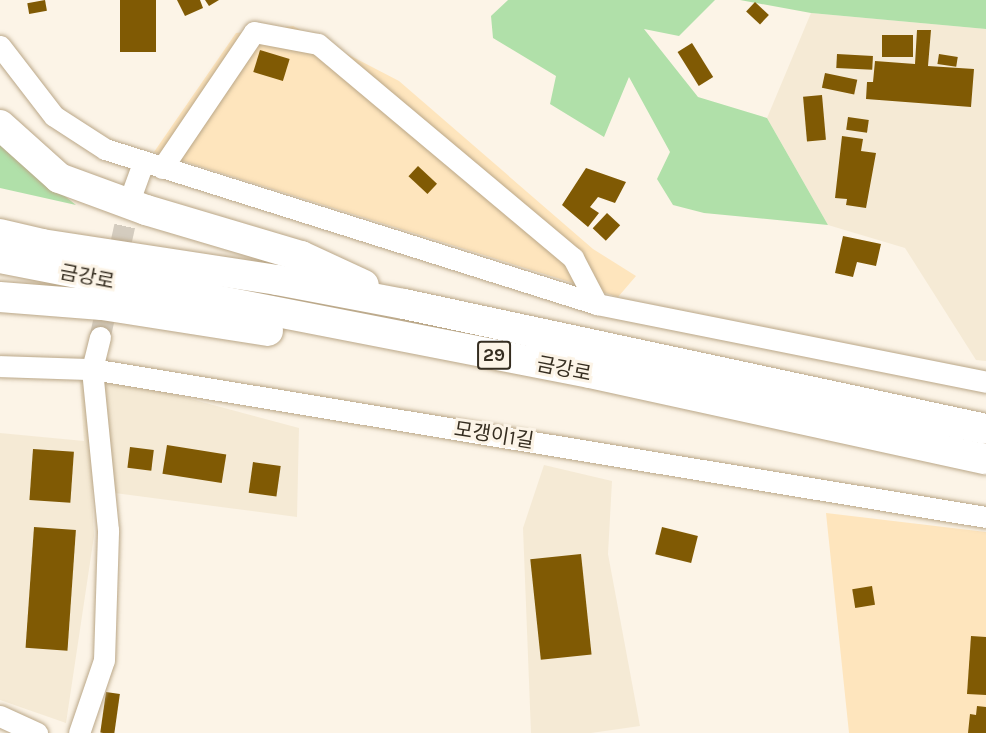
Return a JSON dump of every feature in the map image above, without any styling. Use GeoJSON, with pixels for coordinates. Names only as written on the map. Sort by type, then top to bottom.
{"type":"FeatureCollection","features":[{"type":"Feature","properties":{"kind":"highway"},"geometry":{"type":"LineString","coordinates":[[0,126],[59,178],[146,210],[301,256],[404,304]]}},
{"type":"Feature","properties":{"kind":"highway","name":"금강로"},"geometry":{"type":"LineString","coordinates":[[0,234],[42,244],[277,280],[404,304],[986,429]]}},
{"type":"Feature","properties":{"kind":"highway","name":"금강로"},"geometry":{"type":"LineString","coordinates":[[0,258],[590,373],[986,459]]}},
{"type":"Feature","properties":{"kind":"highway"},"geometry":{"type":"LineString","coordinates":[[0,297],[102,305],[558,378],[590,373]]}},
{"type":"Feature","properties":{"kind":"street"},"geometry":{"type":"LineString","coordinates":[[132,193],[254,32],[318,44],[573,258],[597,304]]}},
{"type":"Feature","properties":{"kind":"street"},"geometry":{"type":"LineString","coordinates":[[0,46],[54,116],[105,149],[597,304],[986,382]]}},
{"type":"Feature","properties":{"kind":"street"},"geometry":{"type":"LineString","coordinates":[[79,733],[104,660],[105,649],[108,530],[92,369],[100,337]]}},
{"type":"Feature","properties":{"kind":"street","name":"모갱이1길"},"geometry":{"type":"LineString","coordinates":[[0,366],[92,369],[986,517]]}},
{"type":"Feature","properties":{"kind":"street"},"geometry":{"type":"LineString","coordinates":[[0,716],[37,733]]}},
{"type":"Feature","properties":{"kind":"shaded area"},"geometry":{"type":"Polygon","coordinates":[[[811,13],[986,29],[986,361],[976,360],[905,248],[828,225],[767,118],[811,13]]]}},
{"type":"Feature","properties":{"kind":"shaded area"},"geometry":{"type":"Polygon","coordinates":[[[293,26],[399,81],[593,249],[636,276],[618,297],[154,152],[236,33],[293,26]]]}},
{"type":"Feature","properties":{"kind":"shaded area"},"geometry":{"type":"Polygon","coordinates":[[[79,369],[299,428],[297,517],[92,490],[94,536],[66,723],[0,700],[0,433],[84,441],[79,369]]]}},
{"type":"Feature","properties":{"kind":"shaded area"},"geometry":{"type":"Polygon","coordinates":[[[544,465],[612,481],[608,554],[640,726],[591,733],[531,733],[523,528],[544,465]]]}},
{"type":"Feature","properties":{"kind":"shaded area"},"geometry":{"type":"Polygon","coordinates":[[[826,513],[986,532],[986,733],[849,733],[826,513]]]}},
{"type":"Feature","properties":{"kind":"green space"},"geometry":{"type":"Polygon","coordinates":[[[508,0],[715,0],[679,36],[644,29],[698,97],[767,118],[828,225],[704,213],[673,205],[657,179],[670,152],[629,77],[604,137],[550,104],[556,76],[493,38],[491,16],[508,0]]]}},
{"type":"Feature","properties":{"kind":"green space"},"geometry":{"type":"Polygon","coordinates":[[[740,0],[986,0],[986,29],[811,13],[740,0]]]}},
{"type":"Feature","properties":{"kind":"green space"},"geometry":{"type":"Polygon","coordinates":[[[0,136],[26,165],[76,205],[0,188],[0,136]]]}},
{"type":"Feature","properties":{"kind":"building"},"geometry":{"type":"Polygon","coordinates":[[[45,0],[47,11],[29,14],[27,3],[45,0]]]}},
{"type":"Feature","properties":{"kind":"building"},"geometry":{"type":"Polygon","coordinates":[[[120,0],[156,0],[156,52],[120,52],[120,0]]]}},
{"type":"Feature","properties":{"kind":"building"},"geometry":{"type":"Polygon","coordinates":[[[177,0],[200,0],[203,8],[185,16],[177,0]]]}},
{"type":"Feature","properties":{"kind":"building"},"geometry":{"type":"Polygon","coordinates":[[[205,0],[219,0],[209,6],[205,0]]]}},
{"type":"Feature","properties":{"kind":"building"},"geometry":{"type":"Polygon","coordinates":[[[755,2],[769,15],[760,24],[746,12],[755,2]]]}},
{"type":"Feature","properties":{"kind":"building"},"geometry":{"type":"Polygon","coordinates":[[[917,30],[931,30],[928,66],[974,69],[971,107],[866,99],[867,82],[873,82],[875,61],[915,64],[917,30]]]}},
{"type":"Feature","properties":{"kind":"building"},"geometry":{"type":"Polygon","coordinates":[[[882,35],[913,35],[913,57],[882,57],[882,35]]]}},
{"type":"Feature","properties":{"kind":"building"},"geometry":{"type":"Polygon","coordinates":[[[692,43],[713,77],[699,86],[678,52],[692,43]]]}},
{"type":"Feature","properties":{"kind":"building"},"geometry":{"type":"Polygon","coordinates":[[[260,50],[290,59],[283,81],[253,72],[260,50]]]}},
{"type":"Feature","properties":{"kind":"building"},"geometry":{"type":"Polygon","coordinates":[[[837,54],[873,56],[872,70],[836,68],[837,54]]]}},
{"type":"Feature","properties":{"kind":"building"},"geometry":{"type":"Polygon","coordinates":[[[939,54],[958,57],[956,67],[937,64],[939,54]]]}},
{"type":"Feature","properties":{"kind":"building"},"geometry":{"type":"Polygon","coordinates":[[[825,73],[857,80],[854,95],[822,88],[825,73]]]}},
{"type":"Feature","properties":{"kind":"building"},"geometry":{"type":"Polygon","coordinates":[[[822,95],[826,140],[807,141],[803,97],[822,95]]]}},
{"type":"Feature","properties":{"kind":"building"},"geometry":{"type":"Polygon","coordinates":[[[848,117],[869,120],[867,133],[846,130],[848,117]]]}},
{"type":"Feature","properties":{"kind":"building"},"geometry":{"type":"Polygon","coordinates":[[[842,136],[863,139],[861,151],[876,153],[866,208],[846,205],[847,199],[835,198],[842,136]]]}},
{"type":"Feature","properties":{"kind":"building"},"geometry":{"type":"Polygon","coordinates":[[[418,166],[437,184],[427,194],[408,176],[418,166]]]}},
{"type":"Feature","properties":{"kind":"building"},"geometry":{"type":"Polygon","coordinates":[[[586,168],[626,182],[615,203],[598,197],[590,207],[599,213],[588,227],[562,205],[586,168]]]}},
{"type":"Feature","properties":{"kind":"building"},"geometry":{"type":"Polygon","coordinates":[[[607,213],[620,225],[606,241],[593,228],[607,213]]]}},
{"type":"Feature","properties":{"kind":"building"},"geometry":{"type":"Polygon","coordinates":[[[843,236],[881,244],[876,266],[857,262],[853,277],[835,273],[843,236]]]}},
{"type":"Feature","properties":{"kind":"building"},"geometry":{"type":"Polygon","coordinates":[[[167,445],[226,454],[222,483],[162,474],[167,445]]]}},
{"type":"Feature","properties":{"kind":"building"},"geometry":{"type":"Polygon","coordinates":[[[130,447],[154,450],[151,471],[127,468],[130,447]]]}},
{"type":"Feature","properties":{"kind":"building"},"geometry":{"type":"Polygon","coordinates":[[[33,449],[74,452],[70,503],[29,500],[33,449]]]}},
{"type":"Feature","properties":{"kind":"building"},"geometry":{"type":"Polygon","coordinates":[[[253,462],[281,466],[276,497],[249,493],[253,462]]]}},
{"type":"Feature","properties":{"kind":"building"},"geometry":{"type":"Polygon","coordinates":[[[34,527],[76,530],[67,651],[26,648],[34,527]]]}},
{"type":"Feature","properties":{"kind":"building"},"geometry":{"type":"Polygon","coordinates":[[[662,527],[698,536],[691,563],[655,554],[662,527]]]}},
{"type":"Feature","properties":{"kind":"building"},"geometry":{"type":"Polygon","coordinates":[[[581,554],[592,654],[541,660],[530,559],[581,554]]]}},
{"type":"Feature","properties":{"kind":"building"},"geometry":{"type":"Polygon","coordinates":[[[872,586],[875,605],[855,608],[852,589],[872,586]]]}},
{"type":"Feature","properties":{"kind":"building"},"geometry":{"type":"Polygon","coordinates":[[[971,636],[986,637],[986,695],[967,694],[971,636]]]}},
{"type":"Feature","properties":{"kind":"building"},"geometry":{"type":"Polygon","coordinates":[[[106,692],[120,694],[114,733],[100,733],[106,692]]]}},
{"type":"Feature","properties":{"kind":"building"},"geometry":{"type":"Polygon","coordinates":[[[977,706],[986,707],[986,733],[968,733],[970,714],[976,715],[977,706]]]}},
{"type":"Feature","properties":{"kind":"tunnel"},"geometry":{"type":"LineString","coordinates":[[100,337],[132,193]]}}]}
